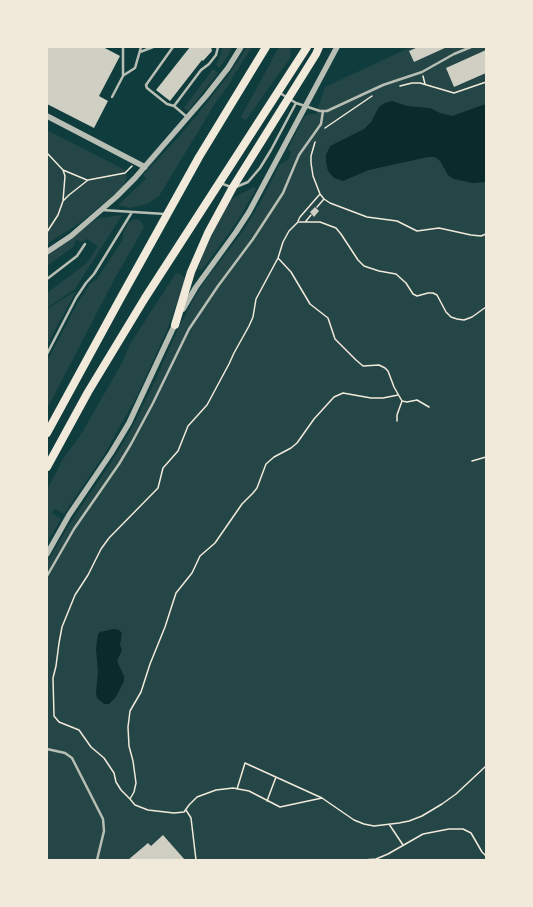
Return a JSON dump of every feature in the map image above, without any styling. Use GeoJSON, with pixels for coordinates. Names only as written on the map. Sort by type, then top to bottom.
{"type":"FeatureCollection","features":[{"type":"Feature","properties":{"kind":"highway"},"geometry":{"type":"LineString","coordinates":[[47,433],[118,301],[213,134],[266,47]]}},
{"type":"Feature","properties":{"kind":"highway"},"geometry":{"type":"LineString","coordinates":[[175,325],[196,260],[206,238],[233,187],[292,101],[316,54],[318,47]]}},
{"type":"Feature","properties":{"kind":"highway"},"geometry":{"type":"LineString","coordinates":[[47,467],[88,392],[116,345],[305,48]]}},
{"type":"Feature","properties":{"kind":"street"},"geometry":{"type":"LineString","coordinates":[[47,252],[71,236],[101,210],[145,167],[188,118],[228,68],[240,47]]}},
{"type":"Feature","properties":{"kind":"street"},"geometry":{"type":"LineString","coordinates":[[47,554],[67,519],[109,457],[129,423],[175,325],[196,286],[249,212],[337,47]]}},
{"type":"Feature","properties":{"kind":"street"},"geometry":{"type":"LineString","coordinates":[[47,116],[145,167]]}},
{"type":"Feature","properties":{"kind":"lane"},"geometry":{"type":"LineString","coordinates":[[112,97],[123,76],[123,47]]}},
{"type":"Feature","properties":{"kind":"lane"},"geometry":{"type":"LineString","coordinates":[[123,76],[135,68],[141,47]]}},
{"type":"Feature","properties":{"kind":"lane"},"geometry":{"type":"LineString","coordinates":[[140,52],[152,47]]}},
{"type":"Feature","properties":{"kind":"lane"},"geometry":{"type":"LineString","coordinates":[[173,47],[146,85],[147,88],[167,104],[174,106],[188,118]]}},
{"type":"Feature","properties":{"kind":"lane"},"geometry":{"type":"LineString","coordinates":[[174,106],[201,70],[209,64],[216,54],[218,47]]}},
{"type":"Feature","properties":{"kind":"lane"},"geometry":{"type":"LineString","coordinates":[[278,92],[292,101],[306,106],[322,111],[332,109],[383,85],[422,72],[471,47]]}},
{"type":"Feature","properties":{"kind":"lane"},"geometry":{"type":"LineString","coordinates":[[219,183],[233,187],[241,186],[248,182],[260,168],[271,150],[292,101]]}},
{"type":"Feature","properties":{"kind":"lane"},"geometry":{"type":"LineString","coordinates":[[47,576],[74,529],[131,444],[189,329],[218,286],[257,235],[283,193],[299,155],[321,124],[322,111]]}},
{"type":"Feature","properties":{"kind":"lane"},"geometry":{"type":"LineString","coordinates":[[101,210],[168,214]]}},
{"type":"Feature","properties":{"kind":"lane"},"geometry":{"type":"LineString","coordinates":[[47,354],[76,298],[94,274],[132,212]]}},
{"type":"Feature","properties":{"kind":"lane"},"geometry":{"type":"LineString","coordinates":[[47,279],[77,256],[85,244]]}},
{"type":"Feature","properties":{"kind":"lane"},"geometry":{"type":"LineString","coordinates":[[47,749],[65,753],[72,758],[103,819],[104,831],[97,860]]}},
{"type":"Feature","properties":{"kind":"path"},"geometry":{"type":"LineString","coordinates":[[422,72],[425,84]]}},
{"type":"Feature","properties":{"kind":"path"},"geometry":{"type":"LineString","coordinates":[[396,86],[412,83],[425,84],[454,93],[486,82]]}},
{"type":"Feature","properties":{"kind":"path"},"geometry":{"type":"LineString","coordinates":[[321,132],[329,125],[378,93]]}},
{"type":"Feature","properties":{"kind":"path"},"geometry":{"type":"LineString","coordinates":[[316,140],[311,156],[311,163],[313,176],[320,194],[324,199],[366,217],[397,221],[417,231],[439,228],[471,235],[481,236],[486,234]]}},
{"type":"Feature","properties":{"kind":"path"},"geometry":{"type":"LineString","coordinates":[[47,153],[63,170],[65,176],[63,201],[58,215],[47,232]]}},
{"type":"Feature","properties":{"kind":"path"},"geometry":{"type":"LineString","coordinates":[[63,170],[88,180]]}},
{"type":"Feature","properties":{"kind":"path"},"geometry":{"type":"LineString","coordinates":[[63,201],[88,180],[125,173],[128,171]]}},
{"type":"Feature","properties":{"kind":"path"},"geometry":{"type":"LineString","coordinates":[[320,194],[289,231],[283,242],[278,258],[256,299],[253,317],[249,326],[212,397],[207,405],[188,426],[178,451],[162,471],[158,488],[109,538],[101,549],[75,595],[62,628],[53,678],[54,716],[59,722],[79,730],[91,747],[104,758],[114,773],[116,782],[121,790],[135,805],[148,810],[174,813],[184,812],[198,797],[216,790],[233,788],[248,792],[280,807],[322,798]]}},
{"type":"Feature","properties":{"kind":"path"},"geometry":{"type":"LineString","coordinates":[[318,208],[324,199]]}},
{"type":"Feature","properties":{"kind":"path"},"geometry":{"type":"LineString","coordinates":[[306,221],[311,215]]}},
{"type":"Feature","properties":{"kind":"path"},"geometry":{"type":"LineString","coordinates":[[298,222],[320,222],[336,228],[342,234],[358,260],[364,266],[379,272],[396,274],[406,283],[413,294],[417,296],[428,293],[437,295],[446,312],[451,317],[464,320],[472,317],[486,307]]}},
{"type":"Feature","properties":{"kind":"path"},"geometry":{"type":"LineString","coordinates":[[278,258],[291,272],[310,304],[328,318],[335,339],[341,346],[363,366],[379,365],[385,368],[388,371],[402,401],[407,402],[417,400],[429,407]]}},
{"type":"Feature","properties":{"kind":"path"},"geometry":{"type":"LineString","coordinates":[[130,799],[136,783],[129,746],[128,728],[130,711],[141,692],[176,593],[192,572],[200,556],[215,543],[242,504],[257,488],[266,464],[274,457],[292,448],[314,419],[334,397],[343,393],[371,398],[383,398],[398,395]]}},
{"type":"Feature","properties":{"kind":"path"},"geometry":{"type":"LineString","coordinates":[[397,421],[397,415],[402,401]]}},
{"type":"Feature","properties":{"kind":"path"},"geometry":{"type":"LineString","coordinates":[[472,461],[486,457]]}},
{"type":"Feature","properties":{"kind":"path"},"geometry":{"type":"LineString","coordinates":[[237,789],[245,763],[322,798],[354,820],[374,826],[410,821],[422,816],[456,794],[486,766]]}},
{"type":"Feature","properties":{"kind":"path"},"geometry":{"type":"LineString","coordinates":[[267,801],[276,777]]}},
{"type":"Feature","properties":{"kind":"path"},"geometry":{"type":"LineString","coordinates":[[186,809],[191,818],[196,860]]}},
{"type":"Feature","properties":{"kind":"path"},"geometry":{"type":"LineString","coordinates":[[389,824],[403,845]]}},
{"type":"Feature","properties":{"kind":"path"},"geometry":{"type":"LineString","coordinates":[[363,860],[382,857],[423,834],[449,828],[462,829],[471,833],[486,856]]}},
{"type":"Feature","properties":{"kind":"shaded area"},"geometry":{"type":"Polygon","coordinates":[[[222,47],[232,47],[228,56],[219,68],[216,65],[221,54],[222,47]]]}},
{"type":"Feature","properties":{"kind":"shaded area"},"geometry":{"type":"Polygon","coordinates":[[[247,47],[252,47],[232,78],[231,82],[216,102],[159,196],[147,204],[130,208],[118,205],[146,179],[143,175],[178,138],[206,104],[230,73],[247,47]]]}},
{"type":"Feature","properties":{"kind":"shaded area"},"geometry":{"type":"Polygon","coordinates":[[[279,47],[289,47],[291,52],[290,58],[246,120],[241,117],[279,47]]]}},
{"type":"Feature","properties":{"kind":"shaded area"},"geometry":{"type":"Polygon","coordinates":[[[411,47],[486,47],[486,860],[47,860],[47,562],[72,520],[131,430],[179,327],[195,297],[206,279],[241,234],[259,205],[280,164],[288,160],[291,153],[288,149],[304,117],[309,114],[316,114],[325,87],[411,47]]]}},
{"type":"Feature","properties":{"kind":"shaded area"},"geometry":{"type":"Polygon","coordinates":[[[213,69],[218,73],[188,111],[184,108],[213,69]]]}},
{"type":"Feature","properties":{"kind":"shaded area"},"geometry":{"type":"Polygon","coordinates":[[[392,101],[407,106],[430,108],[440,113],[452,116],[486,104],[486,182],[473,183],[454,179],[448,175],[440,161],[435,157],[428,157],[369,170],[343,181],[334,178],[328,171],[326,163],[326,155],[330,146],[364,129],[371,122],[379,107],[392,101]]]}},
{"type":"Feature","properties":{"kind":"shaded area"},"geometry":{"type":"Polygon","coordinates":[[[47,130],[125,170],[127,177],[123,186],[108,200],[81,222],[47,244],[47,130]]]}},
{"type":"Feature","properties":{"kind":"shaded area"},"geometry":{"type":"Polygon","coordinates":[[[254,187],[256,189],[237,222],[202,270],[198,269],[203,254],[229,200],[254,187]]]}},
{"type":"Feature","properties":{"kind":"shaded area"},"geometry":{"type":"Polygon","coordinates":[[[122,215],[75,289],[47,308],[47,293],[88,262],[98,246],[87,239],[82,242],[76,240],[73,247],[47,266],[47,255],[95,220],[122,215]]]}},
{"type":"Feature","properties":{"kind":"shaded area"},"geometry":{"type":"Polygon","coordinates":[[[135,219],[139,220],[144,227],[114,280],[47,409],[47,361],[77,304],[90,284],[97,279],[122,241],[124,231],[129,222],[135,219]]]}},
{"type":"Feature","properties":{"kind":"shaded area"},"geometry":{"type":"Polygon","coordinates":[[[176,273],[182,275],[185,280],[167,330],[137,396],[104,455],[64,514],[55,509],[52,513],[61,519],[47,543],[47,490],[63,459],[80,436],[123,361],[130,344],[176,273]]]}},
{"type":"Feature","properties":{"kind":"shaded area"},"geometry":{"type":"Polygon","coordinates":[[[76,291],[47,345],[47,309],[76,291]]]}},
{"type":"Feature","properties":{"kind":"shaded area"},"geometry":{"type":"Polygon","coordinates":[[[114,629],[119,630],[122,633],[120,645],[122,650],[117,661],[124,676],[124,681],[116,697],[109,704],[104,704],[97,698],[96,693],[98,671],[96,649],[98,634],[100,632],[114,629]]]}},
{"type":"Feature","properties":{"kind":"building"},"geometry":{"type":"Polygon","coordinates":[[[47,47],[103,47],[120,56],[99,96],[108,101],[94,128],[47,104],[47,47]]]}},
{"type":"Feature","properties":{"kind":"building"},"geometry":{"type":"Polygon","coordinates":[[[190,47],[211,47],[212,51],[203,61],[202,60],[170,101],[156,90],[190,47]]]}},
{"type":"Feature","properties":{"kind":"building"},"geometry":{"type":"Polygon","coordinates":[[[418,47],[447,47],[414,62],[409,51],[418,47]]]}},
{"type":"Feature","properties":{"kind":"building"},"geometry":{"type":"Polygon","coordinates":[[[486,50],[486,73],[454,87],[446,68],[486,50]]]}},
{"type":"Feature","properties":{"kind":"building"},"geometry":{"type":"Polygon","coordinates":[[[315,207],[319,211],[314,217],[310,212],[315,207]]]}},
{"type":"Feature","properties":{"kind":"building"},"geometry":{"type":"Polygon","coordinates":[[[163,835],[185,860],[128,860],[148,843],[151,846],[163,835]]]}}]}
